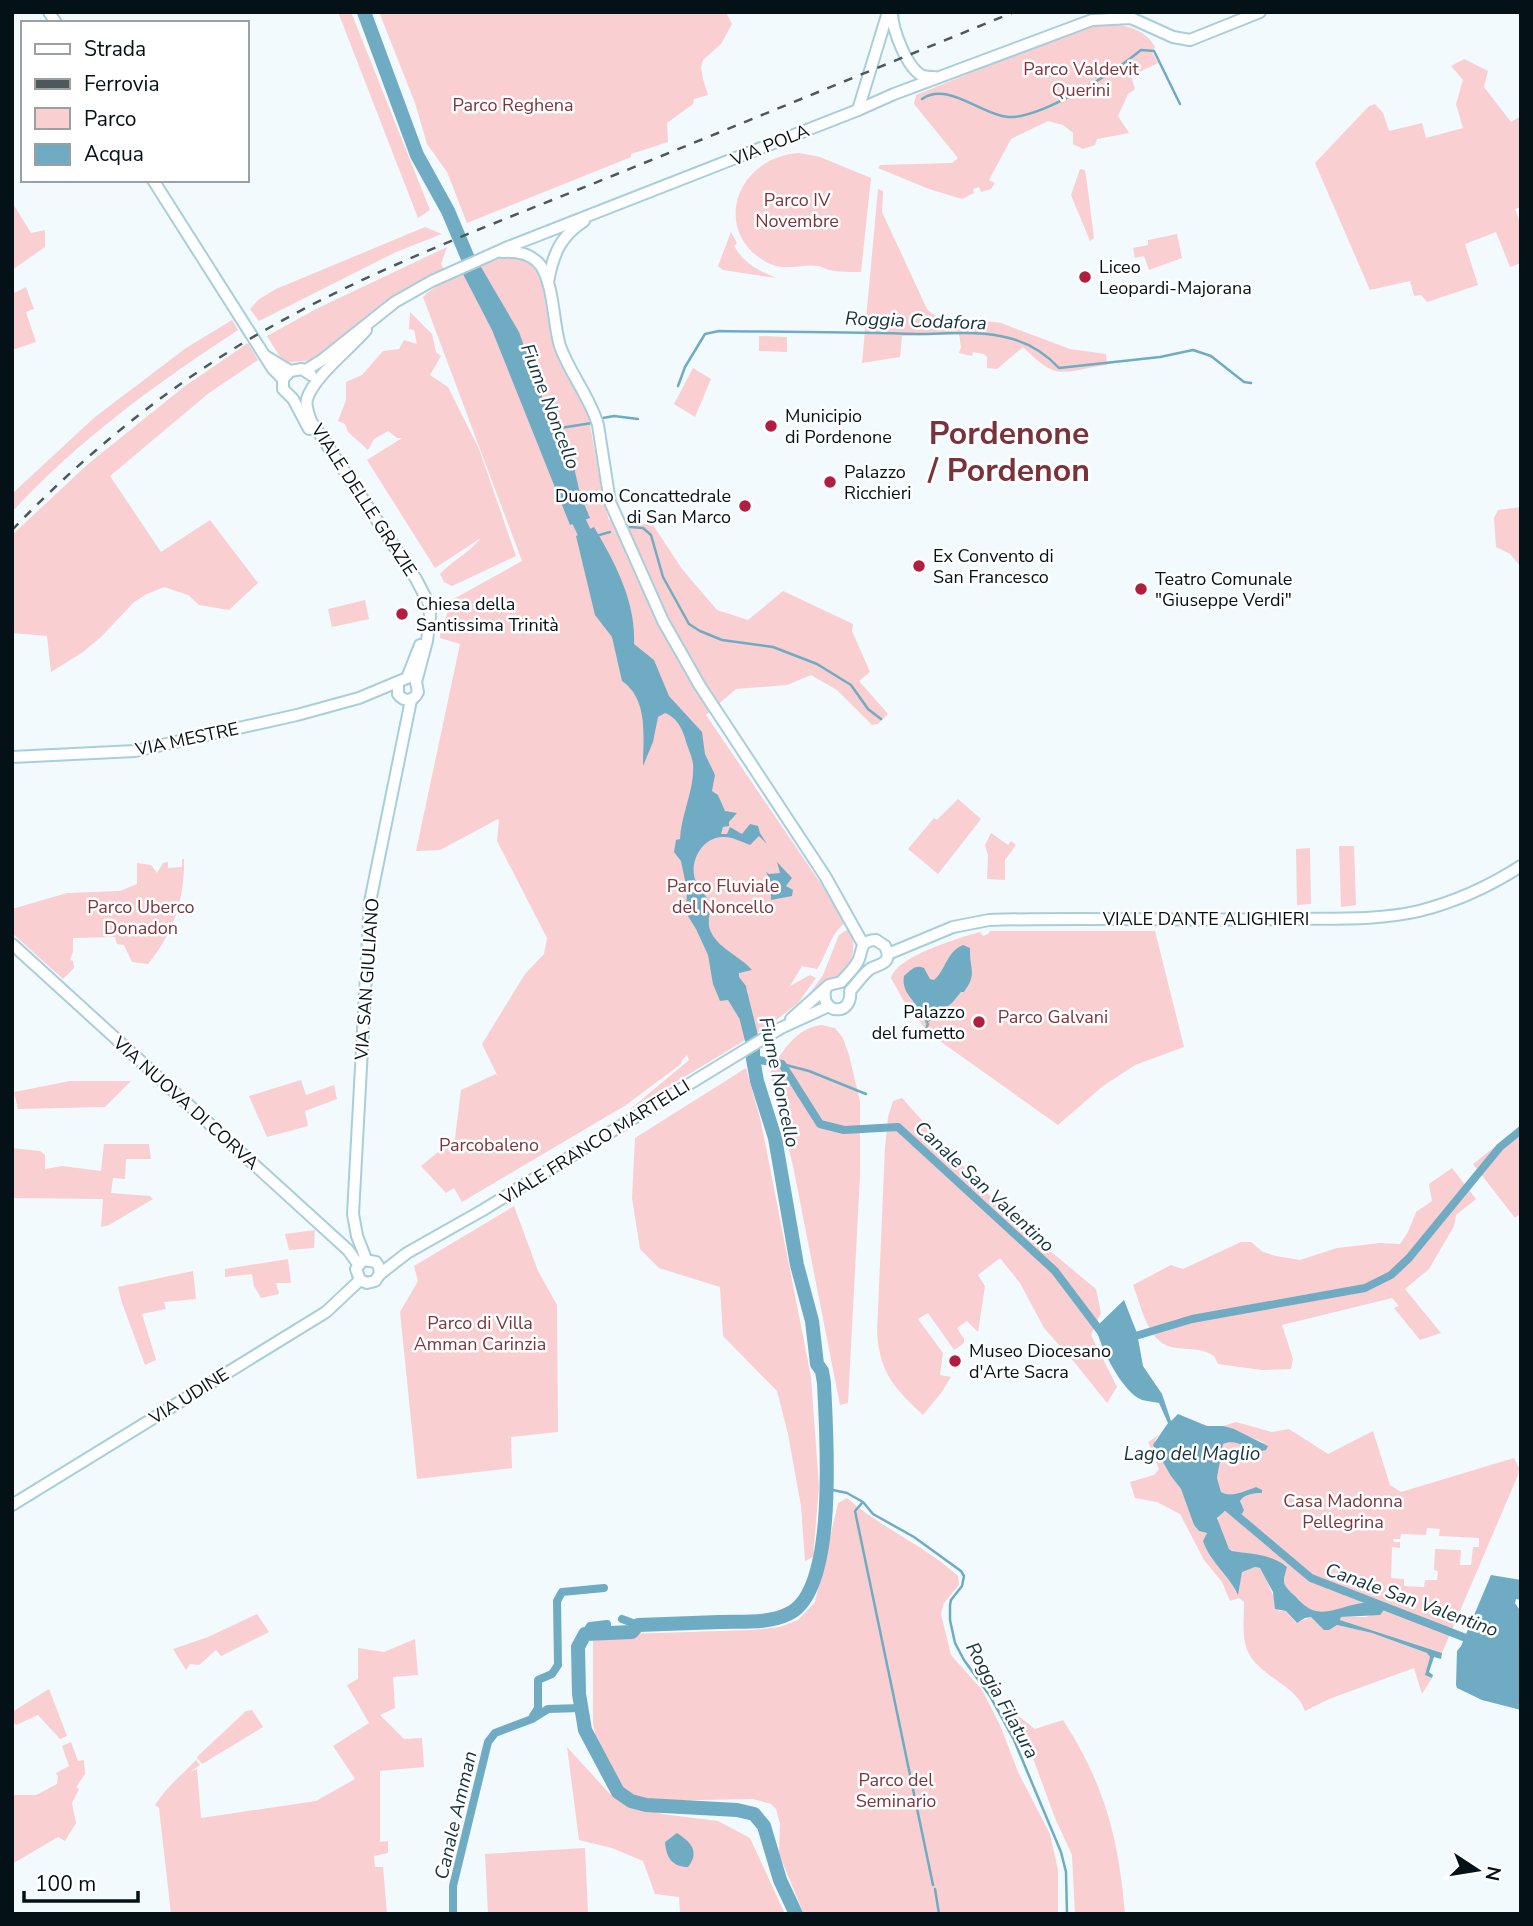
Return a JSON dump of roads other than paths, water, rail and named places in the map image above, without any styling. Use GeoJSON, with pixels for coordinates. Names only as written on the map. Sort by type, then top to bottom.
{"type":"FeatureCollection","features":[{"type":"Feature","properties":{"kind":"main road"},"geometry":{"type":"LineString","coordinates":[[890,12],[912,68],[923,76],[937,78]]}},
{"type":"Feature","properties":{"kind":"main road"},"geometry":{"type":"LineString","coordinates":[[858,110],[890,12]]}},
{"type":"Feature","properties":{"kind":"main road","name":"VIA POLA"},"geometry":{"type":"LineString","coordinates":[[306,370],[395,302],[432,281],[508,247],[937,78],[1092,20],[1131,18],[1173,37],[1198,38],[1260,12]]}},
{"type":"Feature","properties":{"kind":"main road","name":"VIALE DELLE GRAZIE"},"geometry":{"type":"LineString","coordinates":[[154,182],[273,369],[286,375],[285,393],[293,399],[306,425],[423,605],[423,632],[405,685]]}},
{"type":"Feature","properties":{"kind":"main road"},"geometry":{"type":"LineString","coordinates":[[548,282],[554,255],[562,240],[576,226],[596,214]]}},
{"type":"Feature","properties":{"kind":"main road"},"geometry":{"type":"LineString","coordinates":[[494,255],[520,253],[540,264],[548,282],[560,344],[570,371],[596,418],[610,502],[663,621],[707,697],[825,876],[863,944],[868,940],[878,940],[885,946],[888,954]]}},
{"type":"Feature","properties":{"kind":"main road","name":"VIA POLA"},"geometry":{"type":"LineString","coordinates":[[310,392],[328,368],[377,317]]}},
{"type":"Feature","properties":{"kind":"main road"},"geometry":{"type":"LineString","coordinates":[[286,375],[298,368],[306,370]]}},
{"type":"Feature","properties":{"kind":"main road","name":"VIALE DELLE GRAZIE"},"geometry":{"type":"LineString","coordinates":[[306,370],[313,378],[310,392],[311,421],[416,579],[429,604],[429,633],[405,685]]}},
{"type":"Feature","properties":{"kind":"main road"},"geometry":{"type":"LineString","coordinates":[[293,399],[310,392]]}},
{"type":"Feature","properties":{"kind":"main road"},"geometry":{"type":"LineString","coordinates":[[405,685],[405,700],[411,700]]}},
{"type":"Feature","properties":{"kind":"main road","name":"VIA MESTRE"},"geometry":{"type":"LineString","coordinates":[[12,757],[135,751],[284,718],[359,698],[392,693],[405,685]]}},
{"type":"Feature","properties":{"kind":"main road","name":"VIA SAN GIULIANO"},"geometry":{"type":"LineString","coordinates":[[362,1261],[353,1214],[368,931],[376,872],[411,700],[418,692],[405,685]]}},
{"type":"Feature","properties":{"kind":"main road","name":"VIALE DANTE ALIGHIERI"},"geometry":{"type":"LineString","coordinates":[[888,954],[953,927],[989,920],[1216,921],[1366,918],[1399,914],[1420,911],[1459,898],[1483,888],[1521,866]]}},
{"type":"Feature","properties":{"kind":"main road","name":"VIA NUOVA DI CORVA"},"geometry":{"type":"LineString","coordinates":[[12,944],[362,1261]]}},
{"type":"Feature","properties":{"kind":"main road","name":"VIALE FRANCO MARTELLI"},"geometry":{"type":"LineString","coordinates":[[781,1028],[832,983],[841,982],[859,958],[859,950],[863,944]]}},
{"type":"Feature","properties":{"kind":"main road","name":"VIALE FRANCO MARTELLI"},"geometry":{"type":"LineString","coordinates":[[379,1269],[483,1210],[781,1028],[829,1006],[838,1009],[845,1007],[851,999],[850,991],[871,968],[883,965],[888,954]]}},
{"type":"Feature","properties":{"kind":"main road"},"geometry":{"type":"LineString","coordinates":[[859,958],[864,965],[871,968]]}},
{"type":"Feature","properties":{"kind":"main road"},"geometry":{"type":"LineString","coordinates":[[841,982],[850,991]]}},
{"type":"Feature","properties":{"kind":"main road"},"geometry":{"type":"LineString","coordinates":[[825,991],[824,999],[829,1006]]}},
{"type":"Feature","properties":{"kind":"main road"},"geometry":{"type":"LineString","coordinates":[[360,1280],[356,1273],[362,1261],[373,1260],[379,1269]]}},
{"type":"Feature","properties":{"kind":"main road","name":"VIA UDINE"},"geometry":{"type":"LineString","coordinates":[[12,1505],[326,1312],[360,1280],[365,1283],[372,1282],[379,1269]]}},
{"type":"Feature","properties":{"kind":"water"},"geometry":{"type":"Polygon","coordinates":[[[481,267],[519,332],[544,402],[574,467],[580,494],[590,518],[570,525],[492,330],[463,274],[481,267]]]}},
{"type":"Feature","properties":{"kind":"water"},"geometry":{"type":"Polygon","coordinates":[[[594,527],[623,583],[632,613],[634,644],[654,660],[669,696],[702,732],[705,754],[715,775],[712,791],[718,795],[725,811],[737,813],[729,826],[723,827],[721,834],[727,834],[730,827],[742,834],[750,824],[758,826],[767,844],[759,836],[750,845],[731,838],[716,838],[699,851],[694,865],[696,882],[709,902],[709,926],[712,934],[752,970],[739,973],[746,986],[750,1010],[739,1018],[728,1000],[720,1001],[713,984],[708,955],[686,913],[687,890],[681,861],[674,852],[676,840],[680,839],[692,783],[692,757],[680,727],[665,713],[658,717],[653,742],[643,766],[641,709],[631,689],[622,681],[612,637],[595,615],[576,536],[594,527]]]}},
{"type":"Feature","properties":{"kind":"water"},"geometry":{"type":"Polygon","coordinates":[[[777,862],[792,878],[786,886],[793,890],[792,896],[771,900],[771,882],[766,872],[780,873],[777,862]]]}},
{"type":"Feature","properties":{"kind":"water"},"geometry":{"type":"Polygon","coordinates":[[[963,945],[970,948],[971,980],[964,992],[926,1024],[921,1011],[905,989],[904,976],[913,968],[921,967],[930,979],[934,980],[953,952],[963,945]]]}},
{"type":"Feature","properties":{"kind":"water","name":"Lago del Maglio"},"geometry":{"type":"Polygon","coordinates":[[[1124,1300],[1137,1333],[1143,1366],[1162,1394],[1171,1421],[1178,1414],[1207,1426],[1234,1429],[1268,1446],[1266,1450],[1260,1451],[1229,1442],[1223,1444],[1217,1478],[1221,1492],[1234,1494],[1256,1487],[1262,1490],[1262,1493],[1250,1494],[1240,1501],[1244,1510],[1242,1514],[1226,1510],[1217,1518],[1229,1549],[1268,1557],[1287,1567],[1285,1585],[1313,1610],[1324,1612],[1360,1603],[1377,1605],[1384,1610],[1380,1615],[1341,1617],[1340,1620],[1442,1653],[1441,1659],[1434,1657],[1429,1672],[1433,1675],[1432,1678],[1425,1675],[1430,1657],[1427,1653],[1372,1633],[1337,1625],[1324,1630],[1311,1617],[1297,1623],[1286,1611],[1275,1609],[1273,1592],[1260,1568],[1242,1572],[1238,1595],[1206,1549],[1203,1541],[1207,1533],[1199,1531],[1194,1525],[1181,1489],[1153,1445],[1168,1423],[1159,1403],[1142,1400],[1127,1388],[1102,1346],[1096,1327],[1124,1300]]]}},
{"type":"Feature","properties":{"kind":"water"},"geometry":{"type":"Polygon","coordinates":[[[1491,1575],[1521,1580],[1521,1600],[1516,1599],[1515,1603],[1521,1612],[1521,1710],[1482,1700],[1456,1685],[1457,1651],[1491,1575]]]}},
{"type":"Feature","properties":{"kind":"water"},"geometry":{"type":"Polygon","coordinates":[[[677,1833],[692,1848],[692,1862],[688,1867],[674,1863],[667,1852],[665,1842],[677,1833]]]}},
{"type":"Feature","properties":{"kind":"waterway","name":"Fiume Noncello"},"geometry":{"type":"LineString","coordinates":[[364,12],[417,155],[448,211],[475,275]]}},
{"type":"Feature","properties":{"kind":"waterway"},"geometry":{"type":"LineString","coordinates":[[922,99],[943,94],[998,115],[1022,116],[1078,92],[1141,50],[1154,51],[1180,104]]}},
{"type":"Feature","properties":{"kind":"waterway","name":"Roggia Codafora"},"geometry":{"type":"LineString","coordinates":[[678,386],[685,367],[705,334],[719,331],[986,334],[1009,338],[1030,346],[1059,368],[1160,357],[1193,350],[1211,356],[1244,382],[1251,383]]}},
{"type":"Feature","properties":{"kind":"waterway","name":"Roggia Codafora"},"geometry":{"type":"LineString","coordinates":[[603,418],[614,416],[638,419]]}},
{"type":"Feature","properties":{"kind":"waterway","name":"Roggia Codafora"},"geometry":{"type":"LineString","coordinates":[[554,429],[592,423]]}},
{"type":"Feature","properties":{"kind":"waterway","name":"Fiume Noncello"},"geometry":{"type":"LineString","coordinates":[[572,507],[587,538],[589,549]]}},
{"type":"Feature","properties":{"kind":"waterway"},"geometry":{"type":"LineString","coordinates":[[630,527],[643,528],[651,535],[663,577],[689,624],[722,640],[773,647],[817,664],[851,685],[868,709],[881,719]]}},
{"type":"Feature","properties":{"kind":"waterway"},"geometry":{"type":"LineString","coordinates":[[596,536],[610,532]]}},
{"type":"Feature","properties":{"kind":"waterway","name":"Fiume Noncello"},"geometry":{"type":"LineString","coordinates":[[741,996],[753,1044],[757,1081],[775,1138],[797,1265],[812,1321],[817,1364],[822,1371],[824,1383],[826,1508],[815,1575],[804,1600],[788,1614],[780,1617],[754,1621],[638,1625],[632,1632],[585,1634],[578,1647],[579,1694],[585,1730],[618,1792],[631,1801],[646,1805],[737,1810],[754,1814],[764,1826],[780,1880],[796,1914]]}},
{"type":"Feature","properties":{"kind":"waterway"},"geometry":{"type":"LineString","coordinates":[[926,1029],[928,1024]]}},
{"type":"Feature","properties":{"kind":"waterway","name":"Canale San Valentino"},"geometry":{"type":"LineString","coordinates":[[753,1059],[782,1064],[820,1124],[844,1130],[898,1127],[1055,1271],[1101,1332]]}},
{"type":"Feature","properties":{"kind":"waterway"},"geometry":{"type":"LineString","coordinates":[[782,1064],[809,1071],[866,1094]]}},
{"type":"Feature","properties":{"kind":"waterway","name":"Canale San Valentino"},"geometry":{"type":"LineString","coordinates":[[1129,1338],[1192,1319],[1365,1288],[1391,1275],[1409,1258],[1500,1147],[1521,1130]]}},
{"type":"Feature","properties":{"kind":"waterway","name":"Roggia Filatura"},"geometry":{"type":"LineString","coordinates":[[828,1489],[847,1493],[863,1502],[873,1514],[914,1537],[964,1576],[962,1586],[950,1605],[955,1643],[990,1696],[1014,1740],[1061,1852],[1066,1872],[1067,1914]]}},
{"type":"Feature","properties":{"kind":"waterway"},"geometry":{"type":"LineString","coordinates":[[862,1503],[855,1511],[933,1885]]}},
{"type":"Feature","properties":{"kind":"waterway","name":"Canale San Valentino"},"geometry":{"type":"LineString","coordinates":[[1222,1503],[1311,1578],[1471,1640]]}},
{"type":"Feature","properties":{"kind":"waterway"},"geometry":{"type":"LineString","coordinates":[[533,1716],[538,1708],[538,1680],[552,1674],[558,1665],[557,1601],[562,1592],[604,1588]]}},
{"type":"Feature","properties":{"kind":"waterway"},"geometry":{"type":"LineString","coordinates":[[622,1619],[638,1625]]}},
{"type":"Feature","properties":{"kind":"waterway"},"geometry":{"type":"LineString","coordinates":[[585,1634],[590,1626],[607,1624]]}},
{"type":"Feature","properties":{"kind":"waterway","name":"Canale Amman"},"geometry":{"type":"LineString","coordinates":[[453,1914],[453,1886],[488,1742],[495,1733],[532,1719],[548,1709],[581,1708]]}},
{"type":"Feature","properties":{"kind":"waterway"},"geometry":{"type":"LineString","coordinates":[[935,1889],[939,1914]]}},
{"type":"Feature","properties":{"kind":"railway"},"geometry":{"type":"LineString","coordinates":[[12,530],[70,473],[165,395],[232,350],[309,306],[439,246],[1014,12]]}},
{"type":"Feature","properties":{"kind":"place","name":"Liceo Leopardi-Majorana"},"geometry":{"type":"Point","coordinates":[1085,277]}},
{"type":"Feature","properties":{"kind":"place","name":"Municipio di Pordenone"},"geometry":{"type":"Point","coordinates":[771,426]}},
{"type":"Feature","properties":{"kind":"place","name":"Palazzo Ricchieri"},"geometry":{"type":"Point","coordinates":[830,482]}},
{"type":"Feature","properties":{"kind":"place","name":"Duomo Concattedrale di San Marco"},"geometry":{"type":"Point","coordinates":[745,506]}},
{"type":"Feature","properties":{"kind":"place","name":"Ex Convento di San Francesco"},"geometry":{"type":"Point","coordinates":[919,566]}},
{"type":"Feature","properties":{"kind":"place","name":"Teatro Comunale \"Giuseppe Verdi\""},"geometry":{"type":"Point","coordinates":[1141,589]}},
{"type":"Feature","properties":{"kind":"place","name":"Chiesa della Santissima Trinità"},"geometry":{"type":"Point","coordinates":[402,614]}},
{"type":"Feature","properties":{"kind":"place","name":"Palazzo del fumetto"},"geometry":{"type":"Point","coordinates":[979,1022]}},
{"type":"Feature","properties":{"kind":"place","name":"Museo Diocesano d'Arte Sacra"},"geometry":{"type":"Point","coordinates":[955,1361]}},
{"type":"Feature","properties":{"kind":"district","name":"Pordenone / Pordenon"},"geometry":{"type":"Point","coordinates":[1009,452]}},
{"type":"Feature","properties":{"kind":"park label","name":"Parco Valdevit Querini"},"geometry":{"type":"Point","coordinates":[1081,79]}},
{"type":"Feature","properties":{"kind":"park label","name":"Parco Reghena"},"geometry":{"type":"Point","coordinates":[513,105]}},
{"type":"Feature","properties":{"kind":"park label","name":"Parco IV Novembre"},"geometry":{"type":"Point","coordinates":[797,210]}},
{"type":"Feature","properties":{"kind":"park label","name":"Parco Fluviale del Noncello"},"geometry":{"type":"Point","coordinates":[723,896]}},
{"type":"Feature","properties":{"kind":"park label","name":"Parco Uberco Donadon"},"geometry":{"type":"Point","coordinates":[141,918]}},
{"type":"Feature","properties":{"kind":"park label","name":"Parco Galvani"},"geometry":{"type":"Point","coordinates":[1053,1017]}},
{"type":"Feature","properties":{"kind":"park label","name":"Parcobaleno"},"geometry":{"type":"Point","coordinates":[489,1145]}},
{"type":"Feature","properties":{"kind":"park label","name":"Parco di Villa Amman Carinzia"},"geometry":{"type":"Point","coordinates":[480,1333]}},
{"type":"Feature","properties":{"kind":"park label","name":"Casa Madonna Pellegrina"},"geometry":{"type":"Point","coordinates":[1343,1511]}},
{"type":"Feature","properties":{"kind":"park label","name":"Parco del Seminario"},"geometry":{"type":"Point","coordinates":[896,1790]}}]}
